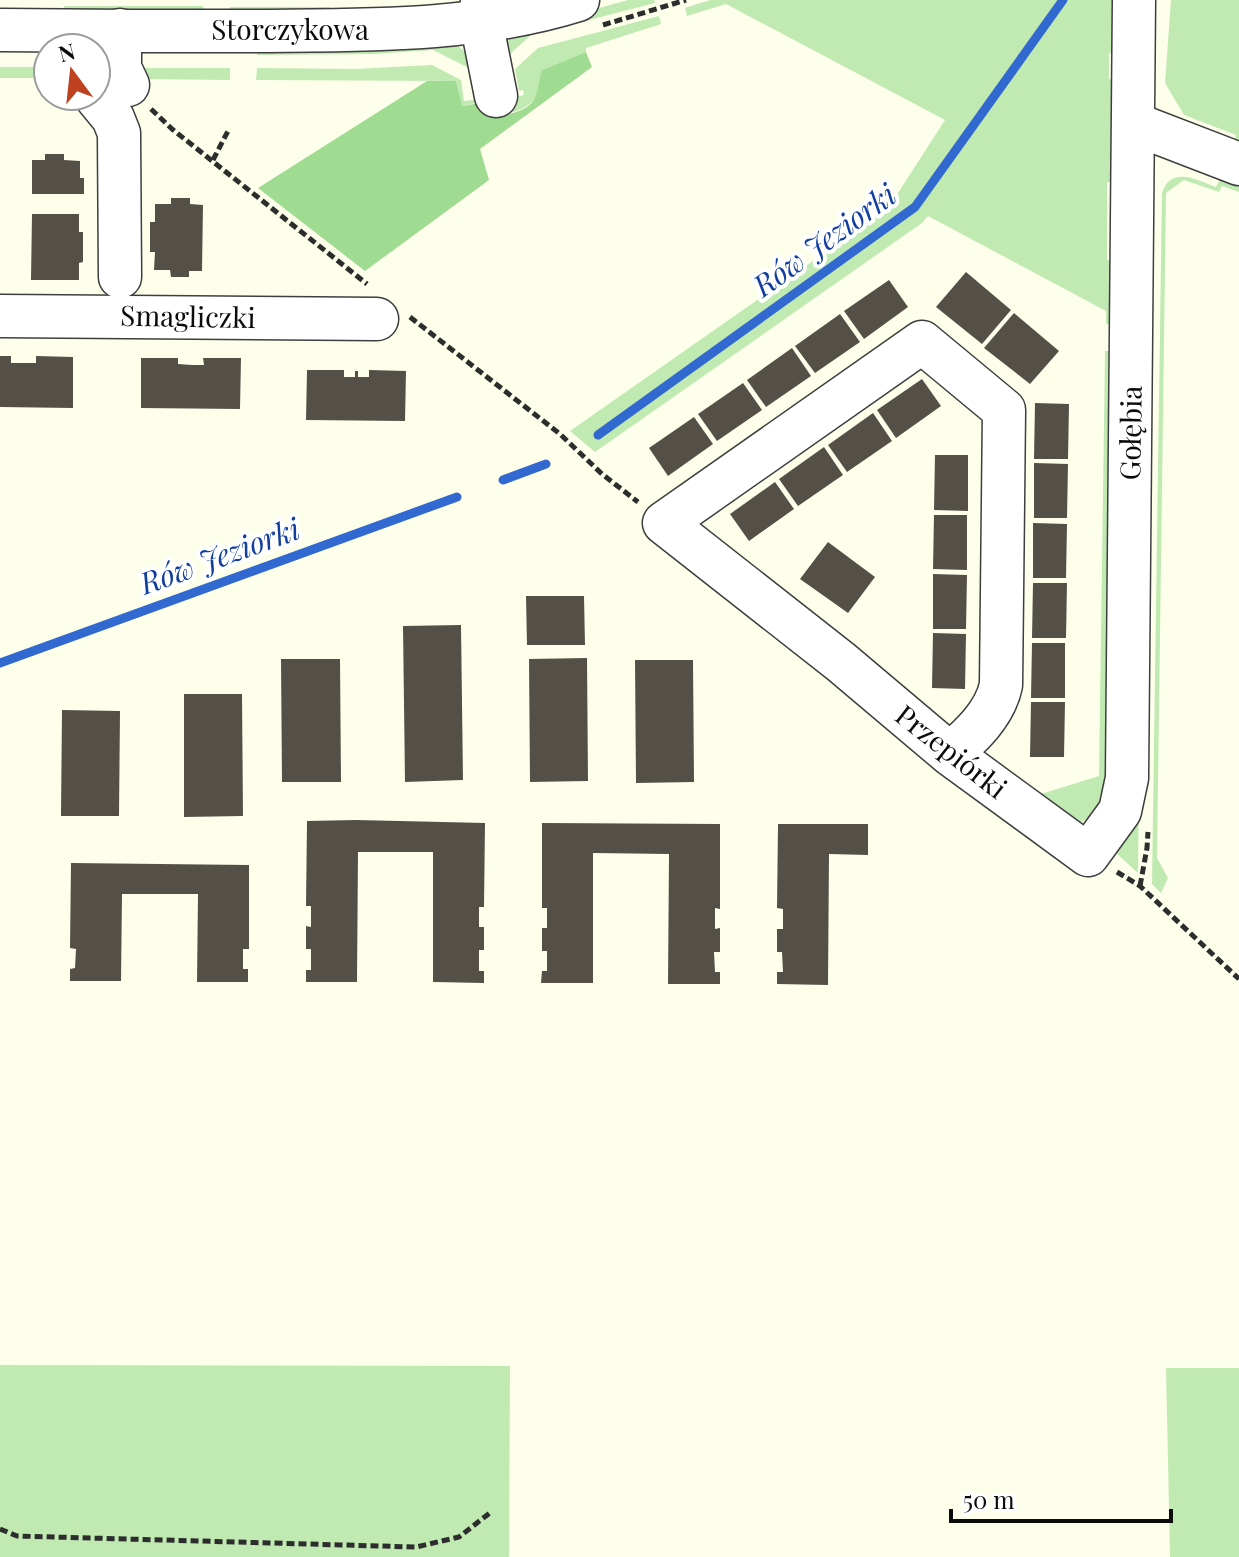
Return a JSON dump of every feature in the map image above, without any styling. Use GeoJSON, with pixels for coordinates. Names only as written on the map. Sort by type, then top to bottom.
{"type":"FeatureCollection","features":[{"type":"Feature","properties":{"kind":"street","name":"Storczykowa"},"geometry":{"type":"LineString","coordinates":[[111,32],[218,16],[372,30],[482,10],[550,9],[578,0]]}},
{"type":"Feature","properties":{"kind":"street","name":"Gołębia"},"geometry":{"type":"LineString","coordinates":[[1088,855],[1120,811],[1127,778],[1134,0]]}},
{"type":"Feature","properties":{"kind":"street"},"geometry":{"type":"LineString","coordinates":[[482,10],[496,96]]}},
{"type":"Feature","properties":{"kind":"street","name":"Storczykowa"},"geometry":{"type":"LineString","coordinates":[[4,20],[51,32]]}},
{"type":"Feature","properties":{"kind":"street"},"geometry":{"type":"LineString","coordinates":[[112,88],[120,68],[120,30]]}},
{"type":"Feature","properties":{"kind":"street"},"geometry":{"type":"LineString","coordinates":[[112,104],[119,133],[120,277]]}},
{"type":"Feature","properties":{"kind":"street"},"geometry":{"type":"LineString","coordinates":[[1135,124],[1239,164]]}},
{"type":"Feature","properties":{"kind":"street","name":"Smagliczki"},"geometry":{"type":"LineString","coordinates":[[0,316],[377,319]]}},
{"type":"Feature","properties":{"kind":"street","name":"Przepiórki"},"geometry":{"type":"LineString","coordinates":[[950,754],[968,739],[997,702],[1001,685],[1004,410],[922,342],[664,523],[841,662],[950,754],[1088,855]]}},
{"type":"Feature","properties":{"kind":"path"},"geometry":{"type":"LineString","coordinates":[[213,160],[229,129]]}},
{"type":"Feature","properties":{"kind":"path"},"geometry":{"type":"LineString","coordinates":[[1088,855],[1140,886],[1239,979]]}},
{"type":"Feature","properties":{"kind":"path"},"geometry":{"type":"LineString","coordinates":[[0,1529],[17,1536],[416,1547],[459,1537],[491,1512]]}},
{"type":"Feature","properties":{"kind":"green space"},"geometry":{"type":"Polygon","coordinates":[[[628,0],[654,0],[655,3],[531,35],[500,63],[505,40],[515,31],[628,0]]]}},
{"type":"Feature","properties":{"kind":"green space"},"geometry":{"type":"Polygon","coordinates":[[[710,0],[1114,0],[1114,52],[1109,53],[1109,79],[1115,80],[1114,182],[1107,182],[1107,260],[1114,261],[1114,324],[1106,324],[1106,311],[928,216],[595,452],[570,431],[893,205],[945,120],[726,4],[687,16],[685,8],[710,0]]]}},
{"type":"Feature","properties":{"kind":"green space"},"geometry":{"type":"Polygon","coordinates":[[[1171,0],[1239,0],[1239,141],[1235,139],[1236,135],[1184,115],[1165,83],[1171,0]]]}},
{"type":"Feature","properties":{"kind":"green space"},"geometry":{"type":"Polygon","coordinates":[[[64,6],[203,6],[203,11],[64,15],[64,6]]]}},
{"type":"Feature","properties":{"kind":"green space"},"geometry":{"type":"Polygon","coordinates":[[[230,7],[329,7],[329,13],[230,12],[230,7]]]}},
{"type":"Feature","properties":{"kind":"green space"},"geometry":{"type":"Polygon","coordinates":[[[659,16],[661,24],[586,48],[586,52],[542,70],[535,100],[521,109],[506,113],[503,99],[524,95],[523,90],[519,91],[515,69],[538,48],[659,16]]]}},
{"type":"Feature","properties":{"kind":"green space"},"geometry":{"type":"Polygon","coordinates":[[[455,43],[466,53],[473,70],[433,50],[257,55],[257,50],[455,43]]]}},
{"type":"Feature","properties":{"kind":"green space"},"geometry":{"type":"Polygon","coordinates":[[[586,52],[592,67],[480,149],[489,180],[365,271],[258,188],[427,81],[456,81],[462,106],[503,99],[506,113],[509,114],[532,103],[542,70],[586,52]]]}},
{"type":"Feature","properties":{"kind":"green space"},"geometry":{"type":"Polygon","coordinates":[[[432,65],[461,80],[464,101],[481,99],[482,102],[461,106],[456,81],[256,80],[257,68],[356,69],[432,65]]]}},
{"type":"Feature","properties":{"kind":"green space"},"geometry":{"type":"Polygon","coordinates":[[[0,67],[32,67],[32,78],[0,78],[0,67]]]}},
{"type":"Feature","properties":{"kind":"green space"},"geometry":{"type":"Polygon","coordinates":[[[135,68],[230,68],[230,80],[137,79],[135,68]]]}},
{"type":"Feature","properties":{"kind":"green space"},"geometry":{"type":"Polygon","coordinates":[[[1222,175],[1239,181],[1239,192],[1222,186],[1219,192],[1184,180],[1166,193],[1157,858],[1168,878],[1161,893],[1152,884],[1162,193],[1166,184],[1178,177],[1193,178],[1216,187],[1222,175]]]}},
{"type":"Feature","properties":{"kind":"green space"},"geometry":{"type":"Polygon","coordinates":[[[1105,351],[1113,351],[1109,786],[1090,816],[1071,824],[1016,783],[1020,778],[1041,794],[1099,776],[1105,351]]]}},
{"type":"Feature","properties":{"kind":"green space"},"geometry":{"type":"Polygon","coordinates":[[[1139,787],[1138,873],[1116,853],[1139,787]]]}},
{"type":"Feature","properties":{"kind":"green space"},"geometry":{"type":"Polygon","coordinates":[[[0,1365],[510,1366],[509,1557],[0,1557],[0,1365]]]}},
{"type":"Feature","properties":{"kind":"green space"},"geometry":{"type":"Polygon","coordinates":[[[1166,1368],[1239,1368],[1239,1557],[1170,1557],[1166,1368]]]}},
{"type":"Feature","properties":{"kind":"building"},"geometry":{"type":"Polygon","coordinates":[[[45,154],[64,154],[64,160],[80,161],[84,194],[32,194],[32,160],[45,160],[45,154]]]}},
{"type":"Feature","properties":{"kind":"building"},"geometry":{"type":"Polygon","coordinates":[[[171,198],[190,198],[190,204],[203,205],[202,271],[189,271],[189,277],[171,277],[170,270],[154,270],[155,252],[150,252],[150,222],[155,222],[155,204],[171,204],[171,198]]]}},
{"type":"Feature","properties":{"kind":"building"},"geometry":{"type":"Polygon","coordinates":[[[32,214],[79,214],[79,232],[83,232],[83,262],[79,263],[79,280],[31,280],[32,214]]]}},
{"type":"Feature","properties":{"kind":"building"},"geometry":{"type":"Polygon","coordinates":[[[966,272],[1011,310],[982,344],[936,307],[966,272]]]}},
{"type":"Feature","properties":{"kind":"building"},"geometry":{"type":"Polygon","coordinates":[[[889,280],[908,307],[864,339],[844,311],[889,280]]]}},
{"type":"Feature","properties":{"kind":"building"},"geometry":{"type":"Polygon","coordinates":[[[1014,313],[1059,351],[1030,384],[984,348],[1014,313]]]}},
{"type":"Feature","properties":{"kind":"building"},"geometry":{"type":"Polygon","coordinates":[[[840,314],[860,342],[815,373],[795,346],[840,314]]]}},
{"type":"Feature","properties":{"kind":"building"},"geometry":{"type":"Polygon","coordinates":[[[792,348],[811,376],[766,407],[747,380],[792,348]]]}},
{"type":"Feature","properties":{"kind":"building"},"geometry":{"type":"Polygon","coordinates":[[[0,356],[11,356],[11,363],[36,363],[36,356],[73,357],[73,408],[0,407],[0,356]]]}},
{"type":"Feature","properties":{"kind":"building"},"geometry":{"type":"Polygon","coordinates":[[[141,358],[178,358],[178,364],[204,365],[203,358],[241,358],[240,409],[141,408],[141,358]]]}},
{"type":"Feature","properties":{"kind":"building"},"geometry":{"type":"Polygon","coordinates":[[[307,370],[344,370],[344,377],[355,377],[355,371],[358,371],[358,377],[369,377],[369,370],[406,371],[405,421],[306,420],[307,370]]]}},
{"type":"Feature","properties":{"kind":"building"},"geometry":{"type":"Polygon","coordinates":[[[922,379],[941,406],[896,438],[877,410],[922,379]]]}},
{"type":"Feature","properties":{"kind":"building"},"geometry":{"type":"Polygon","coordinates":[[[743,383],[762,410],[717,441],[698,414],[743,383]]]}},
{"type":"Feature","properties":{"kind":"building"},"geometry":{"type":"Polygon","coordinates":[[[1035,403],[1069,404],[1068,459],[1034,459],[1035,403]]]}},
{"type":"Feature","properties":{"kind":"building"},"geometry":{"type":"Polygon","coordinates":[[[873,413],[892,441],[847,472],[828,445],[873,413]]]}},
{"type":"Feature","properties":{"kind":"building"},"geometry":{"type":"Polygon","coordinates":[[[694,417],[713,444],[668,476],[649,448],[694,417]]]}},
{"type":"Feature","properties":{"kind":"building"},"geometry":{"type":"Polygon","coordinates":[[[824,447],[843,475],[798,506],[779,479],[824,447]]]}},
{"type":"Feature","properties":{"kind":"building"},"geometry":{"type":"Polygon","coordinates":[[[935,455],[968,455],[968,511],[934,510],[935,455]]]}},
{"type":"Feature","properties":{"kind":"building"},"geometry":{"type":"Polygon","coordinates":[[[1034,463],[1068,464],[1067,518],[1034,518],[1034,463]]]}},
{"type":"Feature","properties":{"kind":"building"},"geometry":{"type":"Polygon","coordinates":[[[775,482],[794,509],[749,541],[730,514],[775,482]]]}},
{"type":"Feature","properties":{"kind":"building"},"geometry":{"type":"Polygon","coordinates":[[[934,515],[967,515],[967,570],[933,569],[934,515]]]}},
{"type":"Feature","properties":{"kind":"building"},"geometry":{"type":"Polygon","coordinates":[[[1033,523],[1067,524],[1066,578],[1033,578],[1033,523]]]}},
{"type":"Feature","properties":{"kind":"building"},"geometry":{"type":"Polygon","coordinates":[[[828,542],[875,577],[848,613],[800,579],[828,542]]]}},
{"type":"Feature","properties":{"kind":"building"},"geometry":{"type":"Polygon","coordinates":[[[933,574],[967,575],[966,629],[933,629],[933,574]]]}},
{"type":"Feature","properties":{"kind":"building"},"geometry":{"type":"Polygon","coordinates":[[[1033,583],[1067,583],[1066,638],[1032,638],[1033,583]]]}},
{"type":"Feature","properties":{"kind":"building"},"geometry":{"type":"Polygon","coordinates":[[[526,596],[584,596],[585,645],[527,645],[526,596]]]}},
{"type":"Feature","properties":{"kind":"building"},"geometry":{"type":"Polygon","coordinates":[[[461,625],[463,780],[405,782],[403,626],[461,625]]]}},
{"type":"Feature","properties":{"kind":"building"},"geometry":{"type":"Polygon","coordinates":[[[933,633],[966,634],[965,689],[932,688],[933,633]]]}},
{"type":"Feature","properties":{"kind":"building"},"geometry":{"type":"Polygon","coordinates":[[[1032,643],[1065,643],[1065,698],[1031,698],[1032,643]]]}},
{"type":"Feature","properties":{"kind":"building"},"geometry":{"type":"Polygon","coordinates":[[[587,658],[588,781],[530,782],[529,659],[587,658]]]}},
{"type":"Feature","properties":{"kind":"building"},"geometry":{"type":"Polygon","coordinates":[[[281,659],[340,659],[341,782],[282,782],[281,659]]]}},
{"type":"Feature","properties":{"kind":"building"},"geometry":{"type":"Polygon","coordinates":[[[635,660],[693,660],[694,782],[636,783],[635,660]]]}},
{"type":"Feature","properties":{"kind":"building"},"geometry":{"type":"Polygon","coordinates":[[[184,694],[242,694],[243,816],[184,817],[184,694]]]}},
{"type":"Feature","properties":{"kind":"building"},"geometry":{"type":"Polygon","coordinates":[[[1031,702],[1065,702],[1064,757],[1030,757],[1031,702]]]}},
{"type":"Feature","properties":{"kind":"building"},"geometry":{"type":"Polygon","coordinates":[[[62,710],[120,711],[119,816],[61,816],[62,710]]]}},
{"type":"Feature","properties":{"kind":"building"},"geometry":{"type":"Polygon","coordinates":[[[307,821],[485,823],[484,907],[479,907],[479,927],[484,927],[484,950],[479,950],[479,971],[484,971],[484,983],[433,982],[433,852],[358,852],[357,982],[306,982],[306,970],[311,970],[311,949],[306,949],[306,926],[311,927],[311,906],[306,906],[307,821]]]}},
{"type":"Feature","properties":{"kind":"building"},"geometry":{"type":"Polygon","coordinates":[[[542,823],[720,824],[720,909],[715,908],[715,929],[720,928],[720,952],[714,952],[715,972],[720,972],[720,984],[668,984],[669,854],[593,853],[593,983],[541,983],[542,971],[547,971],[547,951],[542,951],[542,928],[547,928],[547,908],[542,908],[542,823]]]}},
{"type":"Feature","properties":{"kind":"building"},"geometry":{"type":"Polygon","coordinates":[[[778,824],[868,824],[868,855],[829,854],[828,985],[777,984],[777,972],[783,972],[782,952],[777,952],[777,929],[783,929],[783,909],[777,908],[778,824]]]}},
{"type":"Feature","properties":{"kind":"building"},"geometry":{"type":"Polygon","coordinates":[[[71,863],[249,865],[249,949],[243,949],[243,969],[248,969],[248,982],[197,982],[198,894],[122,894],[121,981],[70,981],[70,969],[75,968],[76,949],[70,948],[71,863]]]}},
{"type":"Feature","properties":{"kind":"waterway","name":"Rów Jeziorki"},"geometry":{"type":"LineString","coordinates":[[598,435],[915,207],[1063,0]]}},
{"type":"Feature","properties":{"kind":"waterway","name":"Rów Jeziorki"},"geometry":{"type":"LineString","coordinates":[[503,480],[546,464]]}},
{"type":"Feature","properties":{"kind":"waterway","name":"Rów Jeziorki"},"geometry":{"type":"LineString","coordinates":[[0,663],[457,497]]}}]}
